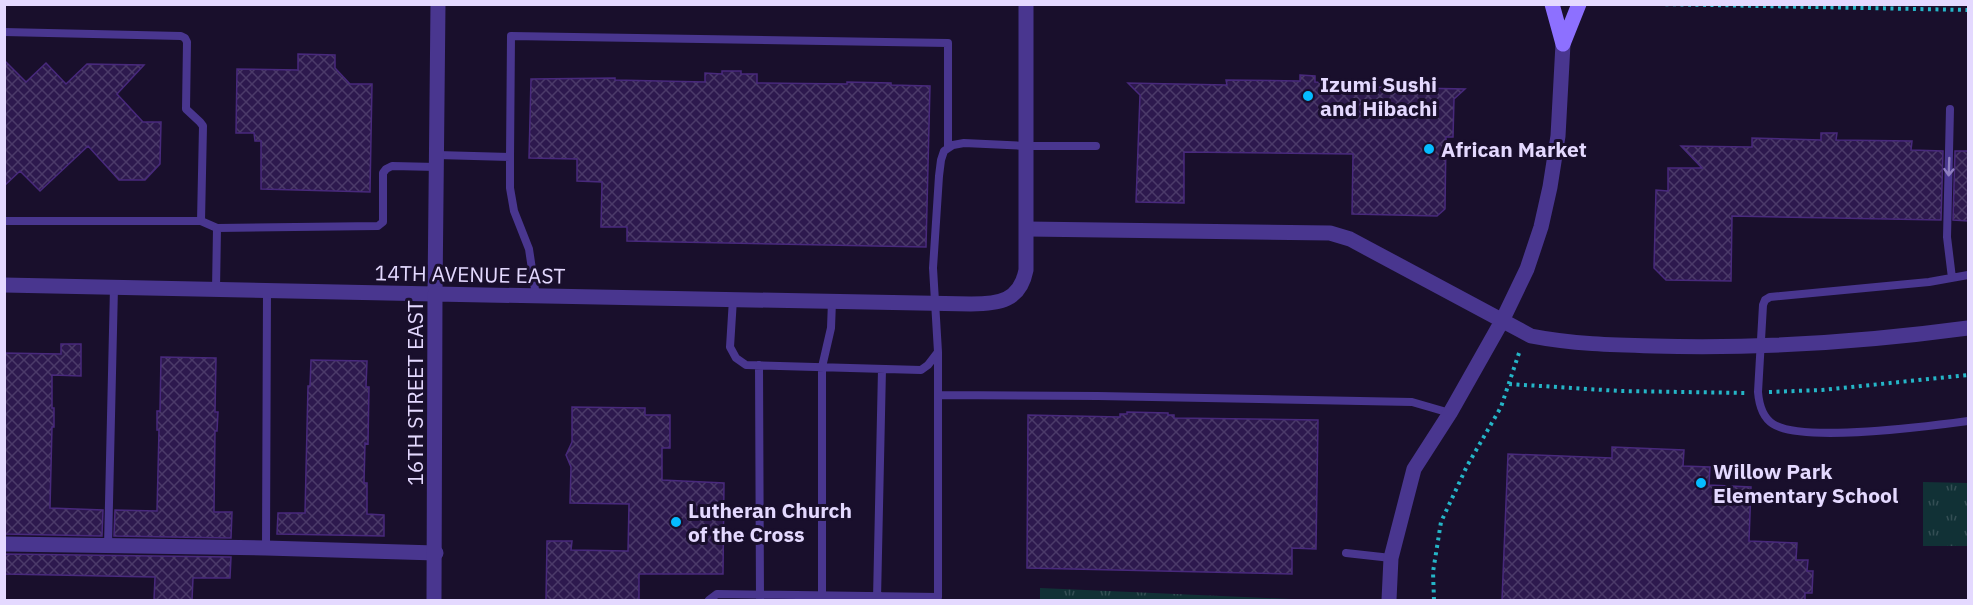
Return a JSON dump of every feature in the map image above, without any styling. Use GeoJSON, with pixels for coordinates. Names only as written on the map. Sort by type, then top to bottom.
{"type":"FeatureCollection","features":[{"type":"Feature","properties":{"kind":"main road"},"geometry":{"type":"LineString","coordinates":[[1552,4],[1563,44]]}},
{"type":"Feature","properties":{"kind":"main road"},"geometry":{"type":"LineString","coordinates":[[1563,44],[1579,4]]}},
{"type":"Feature","properties":{"kind":"street","name":"16TH STREET EAST"},"geometry":{"type":"LineString","coordinates":[[435,600],[438,4]]}},
{"type":"Feature","properties":{"kind":"street","name":"14TH AVENUE EAST"},"geometry":{"type":"LineString","coordinates":[[4,285],[987,304],[999,302],[1011,297],[1018,290],[1024,280],[1026,270],[1026,4]]}},
{"type":"Feature","properties":{"kind":"street"},"geometry":{"type":"LineString","coordinates":[[1389,600],[1391,558],[1414,469],[1450,414],[1502,321],[1527,269],[1541,227],[1558,136],[1563,44]]}},
{"type":"Feature","properties":{"kind":"street"},"geometry":{"type":"LineString","coordinates":[[1026,229],[1329,233],[1350,239],[1531,336],[1556,341],[1679,347],[1760,346],[1826,343],[1968,328]]}},
{"type":"Feature","properties":{"kind":"street"},"geometry":{"type":"LineString","coordinates":[[4,544],[436,553]]}},
{"type":"Feature","properties":{"kind":"lane"},"geometry":{"type":"LineString","coordinates":[[4,32],[181,36],[185,38],[187,42],[186,109],[202,126],[201,221]]}},
{"type":"Feature","properties":{"kind":"lane"},"geometry":{"type":"LineString","coordinates":[[536,296],[529,249],[514,211],[510,188],[511,36],[948,43],[948,148]]}},
{"type":"Feature","properties":{"kind":"lane"},"geometry":{"type":"LineString","coordinates":[[1950,109],[1947,237],[1952,278]]}},
{"type":"Feature","properties":{"kind":"lane"},"geometry":{"type":"LineString","coordinates":[[709,600],[717,594],[760,598],[938,598],[938,352],[933,268],[939,176],[944,151],[964,142],[1026,146],[1096,146]]}},
{"type":"Feature","properties":{"kind":"lane"},"geometry":{"type":"LineString","coordinates":[[4,221],[201,221],[217,228],[378,226],[383,222],[386,169],[392,166],[437,161],[510,157]]}},
{"type":"Feature","properties":{"kind":"lane"},"geometry":{"type":"LineString","coordinates":[[216,290],[217,228]]}},
{"type":"Feature","properties":{"kind":"lane"},"geometry":{"type":"LineString","coordinates":[[1968,275],[1929,282],[1770,297],[1765,300],[1763,306],[1758,392],[1760,406],[1770,423],[1781,429],[1800,433],[1863,431],[1968,421]]}},
{"type":"Feature","properties":{"kind":"lane"},"geometry":{"type":"LineString","coordinates":[[108,546],[114,287]]}},
{"type":"Feature","properties":{"kind":"lane"},"geometry":{"type":"LineString","coordinates":[[266,548],[267,291]]}},
{"type":"Feature","properties":{"kind":"lane"},"geometry":{"type":"LineString","coordinates":[[733,299],[730,347],[736,358],[746,365],[921,370],[938,352]]}},
{"type":"Feature","properties":{"kind":"lane"},"geometry":{"type":"LineString","coordinates":[[822,598],[822,367],[831,328],[831,301]]}},
{"type":"Feature","properties":{"kind":"lane"},"geometry":{"type":"LineString","coordinates":[[759,365],[760,598]]}},
{"type":"Feature","properties":{"kind":"lane"},"geometry":{"type":"LineString","coordinates":[[877,598],[882,369]]}},
{"type":"Feature","properties":{"kind":"lane"},"geometry":{"type":"LineString","coordinates":[[938,395],[1412,402],[1450,414]]}},
{"type":"Feature","properties":{"kind":"lane"},"geometry":{"type":"LineString","coordinates":[[1346,553],[1391,558]]}},
{"type":"Feature","properties":{"kind":"path"},"geometry":{"type":"LineString","coordinates":[[1658,4],[1968,10]]}},
{"type":"Feature","properties":{"kind":"path"},"geometry":{"type":"LineString","coordinates":[[1434,600],[1434,572],[1441,522],[1467,466],[1501,407],[1519,353]]}},
{"type":"Feature","properties":{"kind":"path"},"geometry":{"type":"LineString","coordinates":[[1781,391],[1822,390],[1968,375]]}},
{"type":"Feature","properties":{"kind":"path"},"geometry":{"type":"LineString","coordinates":[[1509,384],[1620,391],[1741,393]]}},
{"type":"Feature","properties":{"kind":"green space"},"geometry":{"type":"Polygon","coordinates":[[[1923,482],[1968,483],[1968,546],[1923,546],[1923,482]]]}},
{"type":"Feature","properties":{"kind":"green space"},"geometry":{"type":"Polygon","coordinates":[[[1040,588],[1314,600],[1040,600],[1040,588]]]}},
{"type":"Feature","properties":{"kind":"building"},"geometry":{"type":"Polygon","coordinates":[[[298,54],[335,55],[335,68],[350,84],[372,84],[370,192],[261,189],[261,141],[255,141],[254,133],[236,133],[237,69],[298,70],[298,54]]]}},
{"type":"Feature","properties":{"kind":"building"},"geometry":{"type":"Polygon","coordinates":[[[4,60],[26,82],[46,63],[66,84],[87,64],[144,65],[117,94],[143,122],[161,122],[160,164],[145,180],[119,180],[88,146],[40,191],[20,171],[4,186],[4,60]]]}},
{"type":"Feature","properties":{"kind":"building"},"geometry":{"type":"Polygon","coordinates":[[[722,71],[757,74],[757,83],[847,84],[847,82],[930,86],[926,247],[627,241],[627,227],[601,227],[602,182],[577,181],[577,159],[529,158],[531,79],[615,78],[615,80],[705,82],[705,73],[722,74],[722,71]]]}},
{"type":"Feature","properties":{"kind":"building"},"geometry":{"type":"Polygon","coordinates":[[[1300,75],[1315,76],[1315,82],[1366,83],[1366,87],[1465,89],[1454,99],[1453,137],[1446,137],[1445,209],[1437,216],[1352,214],[1353,154],[1184,152],[1184,203],[1136,202],[1140,95],[1128,83],[1227,85],[1226,80],[1300,81],[1300,75]]]}},
{"type":"Feature","properties":{"kind":"building"},"geometry":{"type":"Polygon","coordinates":[[[1821,133],[1837,133],[1836,140],[1912,141],[1911,150],[1943,151],[1941,220],[1732,216],[1731,281],[1666,280],[1654,268],[1656,190],[1668,191],[1668,168],[1702,168],[1681,146],[1752,147],[1752,138],[1821,140],[1821,133]]]}},
{"type":"Feature","properties":{"kind":"building"},"geometry":{"type":"Polygon","coordinates":[[[1955,151],[1968,151],[1968,221],[1953,220],[1955,151]]]}},
{"type":"Feature","properties":{"kind":"building"},"geometry":{"type":"Polygon","coordinates":[[[61,344],[81,344],[81,376],[52,375],[54,427],[52,427],[50,508],[103,510],[102,536],[4,534],[4,353],[61,354],[61,344]]]}},
{"type":"Feature","properties":{"kind":"building"},"geometry":{"type":"Polygon","coordinates":[[[161,357],[216,358],[215,412],[218,412],[217,431],[215,431],[214,512],[232,512],[231,538],[114,536],[115,510],[157,511],[159,430],[157,430],[157,411],[160,411],[161,357]]]}},
{"type":"Feature","properties":{"kind":"building"},"geometry":{"type":"Polygon","coordinates":[[[311,360],[367,361],[368,444],[365,443],[364,483],[367,483],[367,514],[384,515],[384,536],[277,534],[278,513],[305,513],[308,386],[310,386],[311,360]]]}},
{"type":"Feature","properties":{"kind":"building","name":"Lutheran Church of the Cross"},"geometry":{"type":"Polygon","coordinates":[[[572,407],[645,408],[645,415],[670,415],[670,448],[662,448],[662,480],[724,483],[723,574],[639,574],[639,600],[546,600],[547,541],[572,541],[571,550],[628,551],[629,504],[570,503],[571,467],[566,455],[572,442],[572,407]]]}},
{"type":"Feature","properties":{"kind":"building"},"geometry":{"type":"Polygon","coordinates":[[[1127,412],[1168,413],[1168,415],[1174,415],[1174,418],[1318,420],[1316,549],[1292,548],[1292,574],[1027,568],[1028,415],[1120,417],[1120,414],[1127,414],[1127,412]]]}},
{"type":"Feature","properties":{"kind":"building"},"geometry":{"type":"Polygon","coordinates":[[[1612,447],[1684,450],[1683,466],[1710,467],[1709,485],[1751,487],[1749,541],[1797,543],[1796,560],[1808,560],[1807,571],[1813,571],[1812,593],[1805,593],[1805,600],[1502,600],[1508,454],[1612,458],[1612,447]]]}},
{"type":"Feature","properties":{"kind":"building"},"geometry":{"type":"Polygon","coordinates":[[[4,554],[231,557],[230,578],[193,578],[192,600],[154,600],[155,577],[4,574],[4,554]]]}},
{"type":"Feature","properties":{"kind":"place","name":"Izumi Sushi and Hibachi"},"geometry":{"type":"Point","coordinates":[1308,96]}},
{"type":"Feature","properties":{"kind":"place","name":"African Market"},"geometry":{"type":"Point","coordinates":[1429,149]}},
{"type":"Feature","properties":{"kind":"place","name":"Willow Park Elementary School"},"geometry":{"type":"Point","coordinates":[1701,483]}},
{"type":"Feature","properties":{"kind":"place","name":"Lutheran Church of the Cross"},"geometry":{"type":"Point","coordinates":[676,522]}}]}
